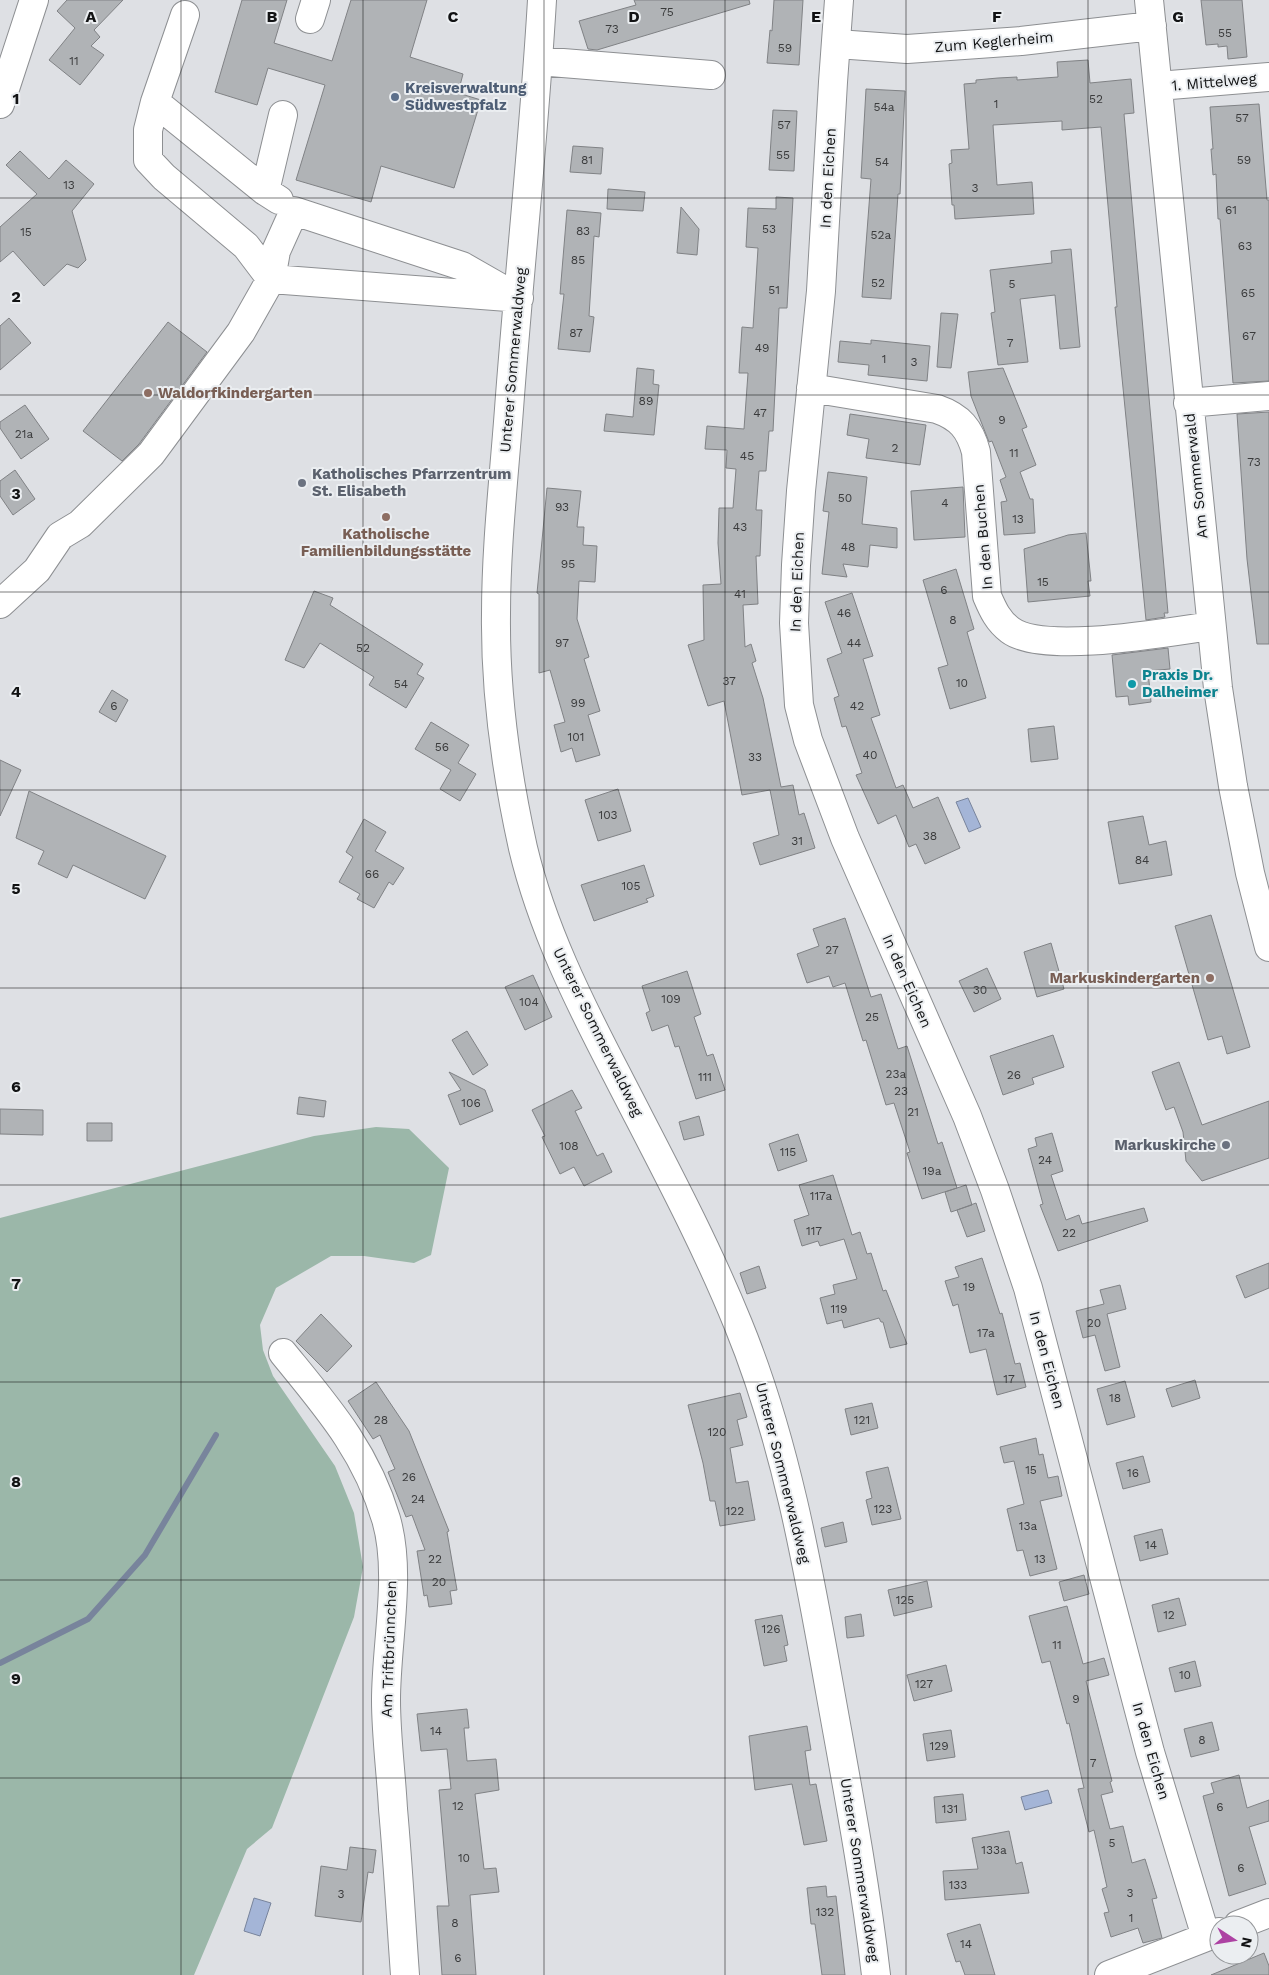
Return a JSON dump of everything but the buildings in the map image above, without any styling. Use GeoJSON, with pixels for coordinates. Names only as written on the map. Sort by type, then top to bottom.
{"type":"FeatureCollection","features":[{"type":"Feature","properties":{"kind":"street"},"geometry":{"type":"LineString","coordinates":[[0,104],[34,0]]}},
{"type":"Feature","properties":{"kind":"street","name":"Unterer Sommerwaldweg"},"geometry":{"type":"LineString","coordinates":[[542,0],[500,518],[496,614],[498,685],[517,819],[542,910],[560,959],[584,1012],[700,1237],[739,1325],[771,1416],[811,1581],[861,1863],[876,1975]]}},
{"type":"Feature","properties":{"kind":"street","name":"In den Eichen"},"geometry":{"type":"LineString","coordinates":[[839,0],[821,291],[801,491],[796,565],[794,624],[798,705],[808,740],[845,838],[967,1116],[995,1190],[1028,1288],[1150,1752],[1209,1923]]}},
{"type":"Feature","properties":{"kind":"street","name":"Zum Keglerheim"},"geometry":{"type":"LineString","coordinates":[[836,44],[907,49],[1021,41],[1151,13]]}},
{"type":"Feature","properties":{"kind":"street","name":"Am Sommerwald"},"geometry":{"type":"LineString","coordinates":[[1151,13],[1188,403],[1218,688],[1233,786],[1250,873],[1269,947]]}},
{"type":"Feature","properties":{"kind":"street"},"geometry":{"type":"LineString","coordinates":[[185,14],[155,102],[148,130],[148,160],[164,177],[246,246],[272,280],[519,298]]}},
{"type":"Feature","properties":{"kind":"street"},"geometry":{"type":"LineString","coordinates":[[538,61],[711,75]]}},
{"type":"Feature","properties":{"kind":"street","name":"1. Mittelweg"},"geometry":{"type":"LineString","coordinates":[[1158,86],[1269,77]]}},
{"type":"Feature","properties":{"kind":"street"},"geometry":{"type":"LineString","coordinates":[[155,102],[265,191],[294,211],[462,266],[519,298]]}},
{"type":"Feature","properties":{"kind":"street"},"geometry":{"type":"LineString","coordinates":[[265,191],[283,115]]}},
{"type":"Feature","properties":{"kind":"street"},"geometry":{"type":"LineString","coordinates":[[0,604],[37,570],[60,536],[80,524],[151,454],[241,332],[272,280],[276,251],[294,211]]}},
{"type":"Feature","properties":{"kind":"street","name":"In den Buchen"},"geometry":{"type":"LineString","coordinates":[[811,388],[937,409],[951,414],[962,422],[973,440],[976,452],[987,596],[995,615],[1011,631],[1026,638],[1047,642],[1098,640],[1211,626]]}},
{"type":"Feature","properties":{"kind":"street"},"geometry":{"type":"LineString","coordinates":[[1188,403],[1269,396]]}},
{"type":"Feature","properties":{"kind":"street","name":"Am Triftbrünnchen"},"geometry":{"type":"LineString","coordinates":[[283,1353],[339,1422],[358,1452],[375,1487],[386,1521],[392,1558],[386,1700],[387,1750],[405,1975]]}},
{"type":"Feature","properties":{"kind":"street"},"geometry":{"type":"LineString","coordinates":[[1109,1975],[1209,1937]]}},
{"type":"Feature","properties":{"kind":"green space"},"geometry":{"type":"Polygon","coordinates":[[[376,1127],[409,1129],[449,1168],[431,1255],[414,1263],[364,1256],[331,1256],[276,1288],[260,1325],[263,1350],[273,1376],[335,1466],[354,1513],[363,1567],[354,1617],[272,1828],[247,1849],[194,1975],[0,1975],[0,1218],[314,1136],[376,1127]]]}},
{"type":"Feature","properties":{"kind":"water"},"geometry":{"type":"Polygon","coordinates":[[[968,798],[981,827],[969,832],[956,802],[968,798]]]}},
{"type":"Feature","properties":{"kind":"water"},"geometry":{"type":"Polygon","coordinates":[[[1048,1790],[1052,1803],[1025,1810],[1021,1797],[1048,1790]]]}},
{"type":"Feature","properties":{"kind":"water"},"geometry":{"type":"Polygon","coordinates":[[[254,1898],[271,1903],[260,1936],[244,1931],[254,1898]]]}},
{"type":"Feature","properties":{"kind":"waterway"},"geometry":{"type":"LineString","coordinates":[[0,1663],[88,1619],[145,1555],[216,1435]]}},
{"type":"Feature","properties":{"kind":"place","name":"Kreisverwaltung Südwestpfalz"},"geometry":{"type":"Point","coordinates":[395,97]}},
{"type":"Feature","properties":{"kind":"place","name":"Waldorfkindergarten"},"geometry":{"type":"Point","coordinates":[148,393]}},
{"type":"Feature","properties":{"kind":"place","name":"Katholisches Pfarrzentrum St. Elisabeth"},"geometry":{"type":"Point","coordinates":[302,483]}},
{"type":"Feature","properties":{"kind":"place","name":"Katholische Familienbildungsstätte"},"geometry":{"type":"Point","coordinates":[386,517]}},
{"type":"Feature","properties":{"kind":"place","name":"Praxis Dr. Dalheimer"},"geometry":{"type":"Point","coordinates":[1132,684]}},
{"type":"Feature","properties":{"kind":"place","name":"Markuskindergarten"},"geometry":{"type":"Point","coordinates":[1210,978]}},
{"type":"Feature","properties":{"kind":"place","name":"Markuskirche"},"geometry":{"type":"Point","coordinates":[1226,1145]}}]}
